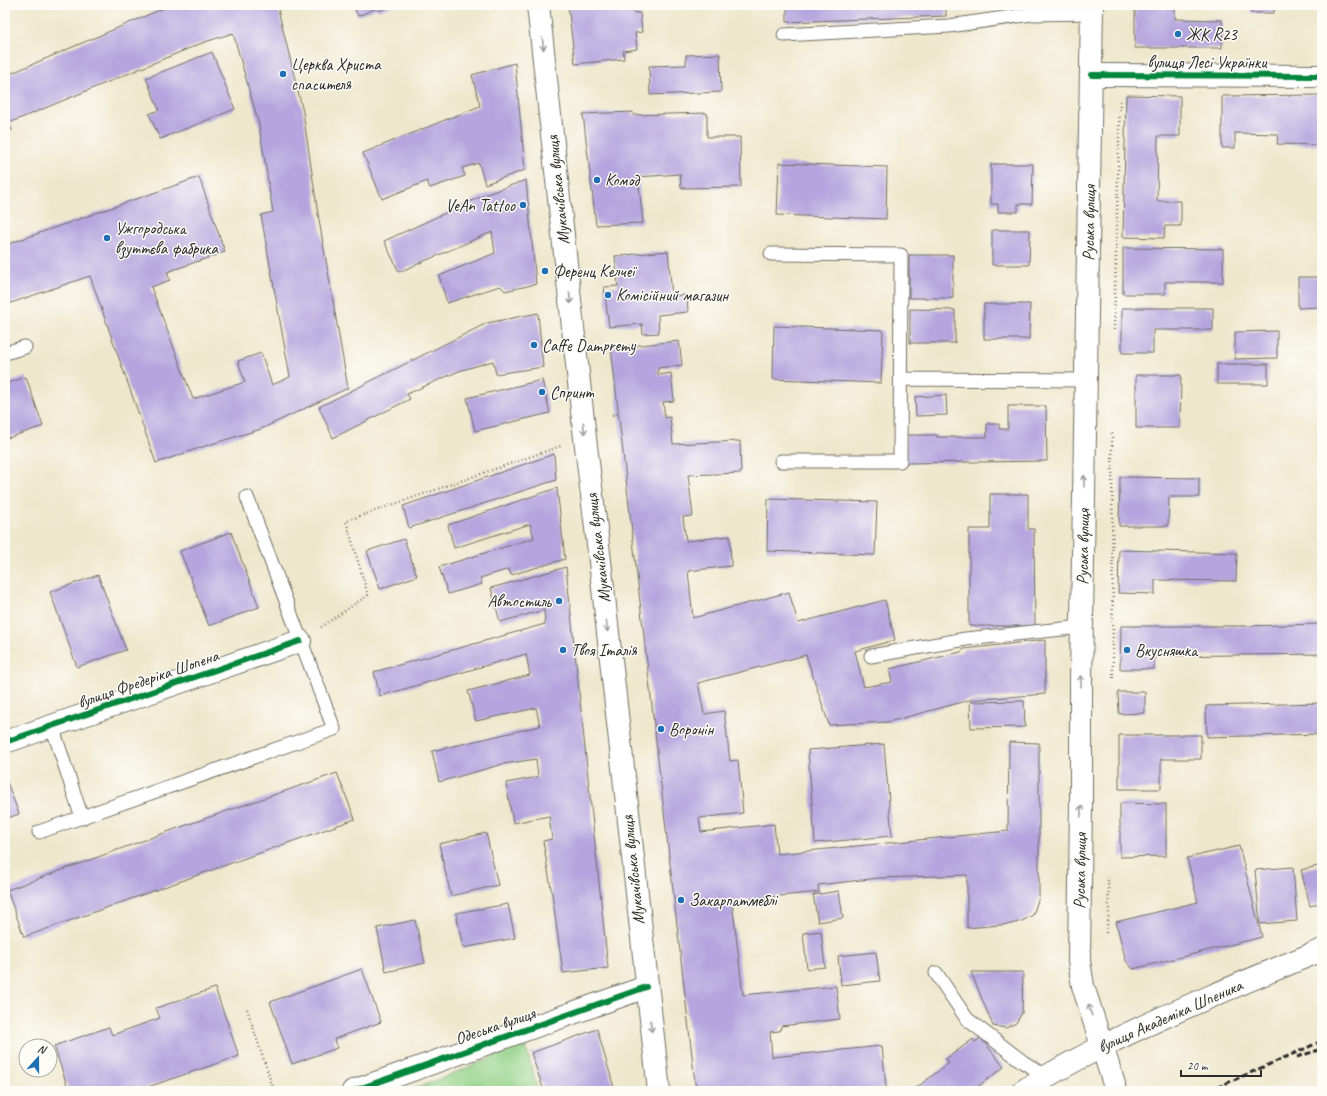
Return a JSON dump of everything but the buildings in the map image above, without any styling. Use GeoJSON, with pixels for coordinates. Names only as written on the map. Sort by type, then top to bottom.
{"type":"FeatureCollection","features":[{"type":"Feature","properties":{"kind":"main road","name":"Мукачівська вулиця"},"geometry":{"type":"LineString","coordinates":[[538,5],[658,1091]]}},
{"type":"Feature","properties":{"kind":"main road","name":"Руська вулиця"},"geometry":{"type":"LineString","coordinates":[[1092,9],[1082,627],[1079,961],[1083,986],[1102,1047],[1118,1089]]}},
{"type":"Feature","properties":{"kind":"main road","name":"вулиця Лесі Українки"},"geometry":{"type":"LineString","coordinates":[[1092,75],[1322,76]]}},
{"type":"Feature","properties":{"kind":"main road","name":"вулиця Фредеріка Шопена"},"geometry":{"type":"LineString","coordinates":[[5,742],[300,641]]}},
{"type":"Feature","properties":{"kind":"main road","name":"вулиця Академіка Шпеника"},"geometry":{"type":"LineString","coordinates":[[1024,1091],[1046,1076],[1176,1011],[1322,950]]}},
{"type":"Feature","properties":{"kind":"main road","name":"Одеська вулиця"},"geometry":{"type":"LineString","coordinates":[[353,1091],[646,987]]}},
{"type":"Feature","properties":{"kind":"lane"},"geometry":{"type":"LineString","coordinates":[[784,35],[949,26],[1032,14],[1092,9]]}},
{"type":"Feature","properties":{"kind":"lane"},"geometry":{"type":"LineString","coordinates":[[771,254],[901,255],[900,462],[781,461]]}},
{"type":"Feature","properties":{"kind":"lane"},"geometry":{"type":"LineString","coordinates":[[5,353],[25,346]]}},
{"type":"Feature","properties":{"kind":"lane"},"geometry":{"type":"LineString","coordinates":[[900,380],[1086,380]]}},
{"type":"Feature","properties":{"kind":"lane"},"geometry":{"type":"LineString","coordinates":[[39,832],[334,729],[247,497]]}},
{"type":"Feature","properties":{"kind":"lane"},"geometry":{"type":"LineString","coordinates":[[872,656],[966,639],[1082,627]]}},
{"type":"Feature","properties":{"kind":"lane"},"geometry":{"type":"LineString","coordinates":[[52,726],[82,818]]}},
{"type":"Feature","properties":{"kind":"lane"},"geometry":{"type":"LineString","coordinates":[[936,973],[967,1019],[1023,1062],[1046,1076]]}},
{"type":"Feature","properties":{"kind":"path"},"geometry":{"type":"LineString","coordinates":[[1114,332],[1120,97]]}},
{"type":"Feature","properties":{"kind":"path"},"geometry":{"type":"LineString","coordinates":[[612,415],[618,414]]}},
{"type":"Feature","properties":{"kind":"path"},"geometry":{"type":"LineString","coordinates":[[1112,431],[1113,679]]}},
{"type":"Feature","properties":{"kind":"path"},"geometry":{"type":"LineString","coordinates":[[300,641],[368,595],[346,521],[561,445]]}},
{"type":"Feature","properties":{"kind":"path"},"geometry":{"type":"LineString","coordinates":[[247,1009],[274,1091]]}},
{"type":"Feature","properties":{"kind":"green space"},"geometry":{"type":"Polygon","coordinates":[[[525,1044],[538,1091],[410,1091],[525,1044]]]}},
{"type":"Feature","properties":{"kind":"railway"},"geometry":{"type":"LineString","coordinates":[[1209,1091],[1322,1041]]}},
{"type":"Feature","properties":{"kind":"railway"},"geometry":{"type":"LineString","coordinates":[[1297,1057],[1322,1049]]}},
{"type":"Feature","properties":{"kind":"cycle path"},"geometry":{"type":"LineString","coordinates":[[1092,75],[1322,76]]}},
{"type":"Feature","properties":{"kind":"cycle path"},"geometry":{"type":"LineString","coordinates":[[5,742],[300,641]]}},
{"type":"Feature","properties":{"kind":"cycle path"},"geometry":{"type":"LineString","coordinates":[[353,1091],[646,987]]}},
{"type":"Feature","properties":{"kind":"place","name":"ЖК R23"},"geometry":{"type":"Point","coordinates":[1178,34]}},
{"type":"Feature","properties":{"kind":"place","name":"Церква Христа спасителя"},"geometry":{"type":"Point","coordinates":[283,74]}},
{"type":"Feature","properties":{"kind":"place","name":"Комод"},"geometry":{"type":"Point","coordinates":[597,180]}},
{"type":"Feature","properties":{"kind":"place","name":"VeAn Tattoo"},"geometry":{"type":"Point","coordinates":[523,205]}},
{"type":"Feature","properties":{"kind":"place","name":"Ужгородська взуттєва фабрика"},"geometry":{"type":"Point","coordinates":[107,238]}},
{"type":"Feature","properties":{"kind":"place","name":"Ференц Келчеї"},"geometry":{"type":"Point","coordinates":[545,271]}},
{"type":"Feature","properties":{"kind":"place","name":"Комісійний магазин"},"geometry":{"type":"Point","coordinates":[608,295]}},
{"type":"Feature","properties":{"kind":"place","name":"Caffe Dampremy"},"geometry":{"type":"Point","coordinates":[534,345]}},
{"type":"Feature","properties":{"kind":"place","name":"Спринт"},"geometry":{"type":"Point","coordinates":[542,392]}},
{"type":"Feature","properties":{"kind":"place","name":"Автостиль"},"geometry":{"type":"Point","coordinates":[559,601]}},
{"type":"Feature","properties":{"kind":"place","name":"Твоя Італія"},"geometry":{"type":"Point","coordinates":[563,650]}},
{"type":"Feature","properties":{"kind":"place","name":"Вкусняшка"},"geometry":{"type":"Point","coordinates":[1127,650]}},
{"type":"Feature","properties":{"kind":"place","name":"Воронін"},"geometry":{"type":"Point","coordinates":[661,729]}},
{"type":"Feature","properties":{"kind":"place","name":"Закарпатмеблі"},"geometry":{"type":"Point","coordinates":[681,900]}}]}
